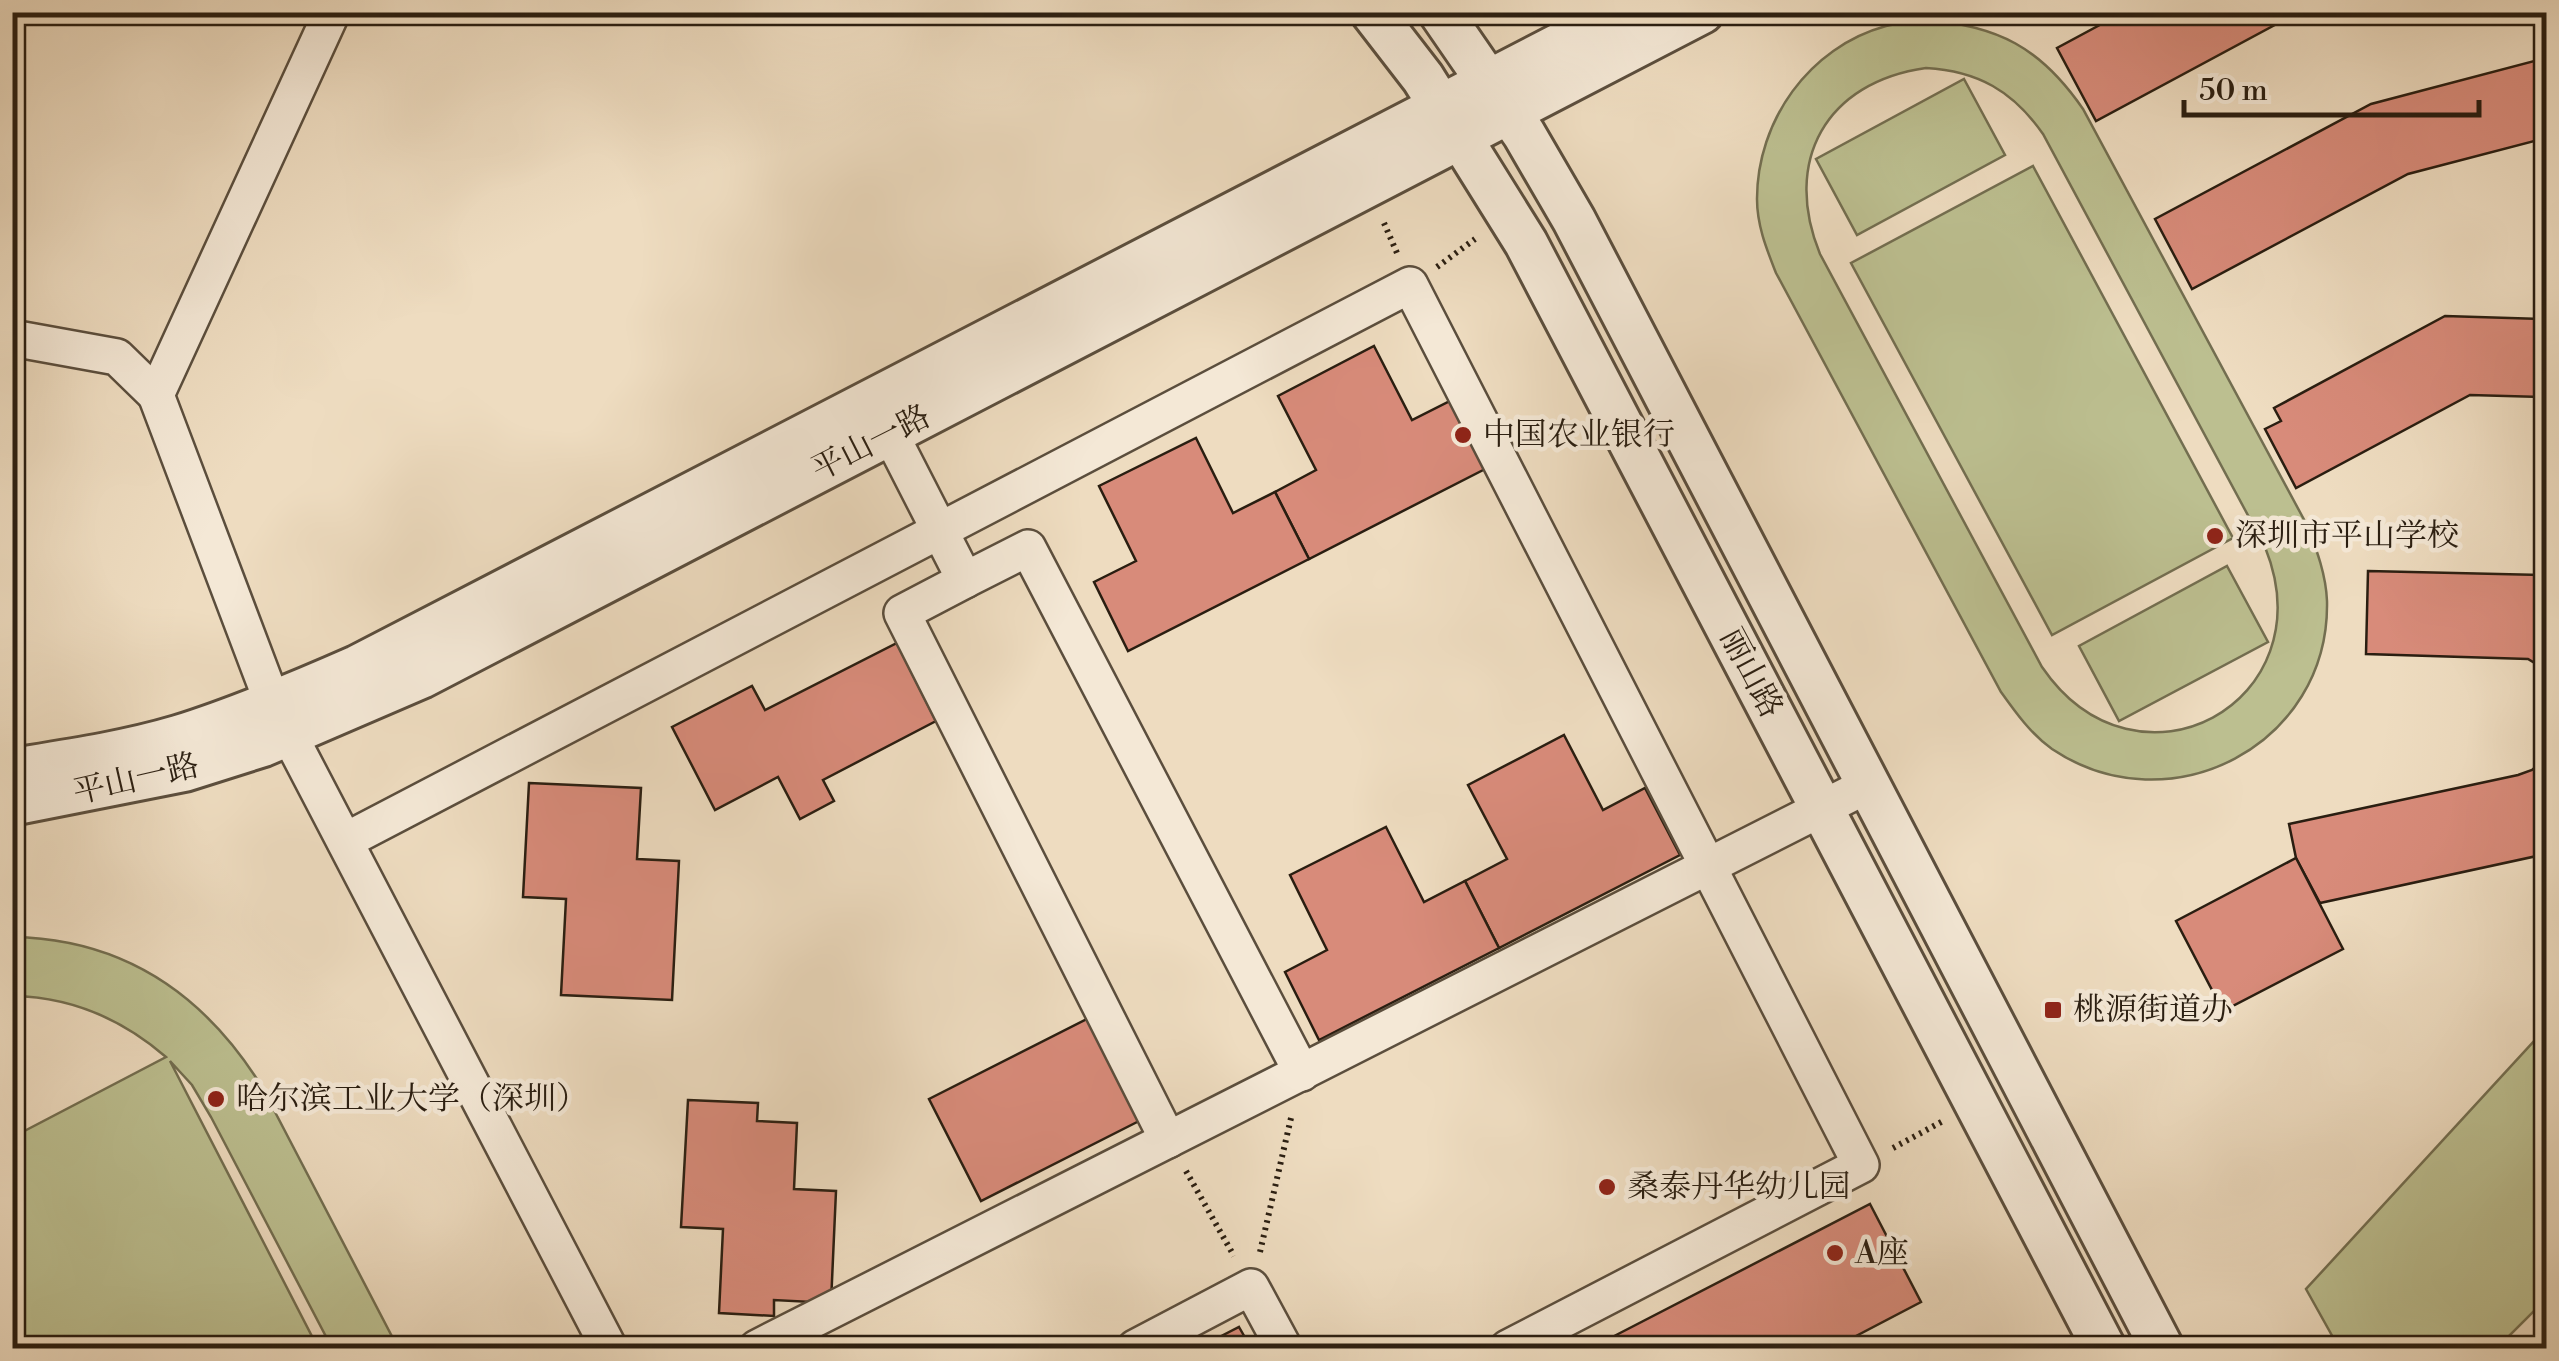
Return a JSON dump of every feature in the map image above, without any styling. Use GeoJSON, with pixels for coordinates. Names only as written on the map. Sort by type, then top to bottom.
{"type":"FeatureCollection","features":[{"type":"Feature","properties":{"kind":"street"},"geometry":{"type":"LineString","coordinates":[[156,395],[332,12]]}},
{"type":"Feature","properties":{"kind":"street","name":"丽山路"},"geometry":{"type":"LineString","coordinates":[[1372,12],[1451,122],[1509,216],[2104,1348]]}},
{"type":"Feature","properties":{"kind":"street","name":"丽山路"},"geometry":{"type":"LineString","coordinates":[[1440,12],[1500,97],[1574,220],[2162,1348]]}},
{"type":"Feature","properties":{"kind":"street","name":"平山一路"},"geometry":{"type":"LineString","coordinates":[[1500,97],[1623,12]]}},
{"type":"Feature","properties":{"kind":"street","name":"平山一路"},"geometry":{"type":"LineString","coordinates":[[882,417],[1500,97],[1702,12]]}},
{"type":"Feature","properties":{"kind":"street","name":"平山一路"},"geometry":{"type":"LineString","coordinates":[[12,804],[184,770],[280,719],[357,667],[1368,185],[1451,122]]}},
{"type":"Feature","properties":{"kind":"street"},"geometry":{"type":"LineString","coordinates":[[345,841],[1410,285],[1860,1165],[1508,1348]]}},
{"type":"Feature","properties":{"kind":"street"},"geometry":{"type":"LineString","coordinates":[[12,338],[117,357],[156,395],[280,719],[609,1348]]}},
{"type":"Feature","properties":{"kind":"street"},"geometry":{"type":"LineString","coordinates":[[882,417],[965,580]]}},
{"type":"Feature","properties":{"kind":"street"},"geometry":{"type":"LineString","coordinates":[[1168,1140],[902,613],[1028,548],[1302,1073]]}},
{"type":"Feature","properties":{"kind":"street","name":"平山一路"},"geometry":{"type":"LineString","coordinates":[[12,770],[280,719]]}},
{"type":"Feature","properties":{"kind":"street"},"geometry":{"type":"LineString","coordinates":[[756,1348],[1868,785]]}},
{"type":"Feature","properties":{"kind":"street"},"geometry":{"type":"LineString","coordinates":[[1136,1348],[1251,1287],[1284,1348]]}},
{"type":"Feature","properties":{"kind":"path"},"geometry":{"type":"LineString","coordinates":[[1368,185],[1410,285],[1509,216]]}},
{"type":"Feature","properties":{"kind":"path"},"geometry":{"type":"LineString","coordinates":[[1251,1287],[1302,1073]]}},
{"type":"Feature","properties":{"kind":"path"},"geometry":{"type":"LineString","coordinates":[[1860,1165],[1976,1104]]}},
{"type":"Feature","properties":{"kind":"path"},"geometry":{"type":"LineString","coordinates":[[1168,1140],[1251,1287]]}},
{"type":"Feature","properties":{"kind":"green space"},"geometry":{"type":"Polygon","coordinates":[[[1924,20],[1974,27],[2015,44],[2051,70],[2083,109],[2308,527],[2326,591],[2321,652],[2302,696],[2272,732],[2235,759],[2192,775],[2145,779],[2098,771],[2052,749],[2031,730],[2001,692],[1776,273],[1761,228],[1757,199],[1766,142],[1778,116],[1811,69],[1833,51],[1886,26],[1924,20]],[[1926,68],[1891,76],[1862,90],[1838,108],[1821,131],[1810,158],[1806,188],[1820,254],[2042,667],[2081,708],[2126,729],[2171,731],[2213,718],[2247,690],[2270,651],[2277,603],[2265,547],[2043,134],[2007,95],[1978,79],[1926,68]]]}},
{"type":"Feature","properties":{"kind":"green space"},"geometry":{"type":"Polygon","coordinates":[[[1964,79],[2005,155],[1857,235],[1816,159],[1964,79]]]}},
{"type":"Feature","properties":{"kind":"green space"},"geometry":{"type":"Polygon","coordinates":[[[2033,166],[2233,538],[2052,635],[1851,263],[2033,166]]]}},
{"type":"Feature","properties":{"kind":"green space"},"geometry":{"type":"Polygon","coordinates":[[[2227,566],[2268,642],[2119,721],[2079,646],[2227,566]]]}},
{"type":"Feature","properties":{"kind":"green space"},"geometry":{"type":"Polygon","coordinates":[[[13,937],[91,948],[126,961],[158,978],[215,1025],[262,1087],[398,1348],[332,1348],[211,1117],[192,1085],[170,1061],[318,1348],[13,1348],[13,1137],[166,1057],[132,1032],[95,1013],[55,1001],[13,996],[13,937]]]}},
{"type":"Feature","properties":{"kind":"green space"},"geometry":{"type":"Polygon","coordinates":[[[2546,1028],[2546,1299],[2497,1348],[2339,1348],[2306,1289],[2546,1028]]]}},
{"type":"Feature","properties":{"kind":"building"},"geometry":{"type":"Polygon","coordinates":[[[2124,12],[2299,12],[2096,121],[2057,48],[2124,12]]]}},
{"type":"Feature","properties":{"kind":"building"},"geometry":{"type":"Polygon","coordinates":[[[2546,58],[2546,138],[2408,174],[2192,289],[2155,219],[2371,104],[2546,58]]]}},
{"type":"Feature","properties":{"kind":"building"},"geometry":{"type":"Polygon","coordinates":[[[2445,316],[2546,319],[2546,397],[2470,395],[2296,488],[2265,429],[2281,421],[2274,408],[2445,316]]]}},
{"type":"Feature","properties":{"kind":"building"},"geometry":{"type":"Polygon","coordinates":[[[1374,346],[1412,420],[1454,399],[1489,467],[1309,559],[1275,492],[1316,470],[1278,396],[1374,346]]]}},
{"type":"Feature","properties":{"kind":"building"},"geometry":{"type":"Polygon","coordinates":[[[1196,438],[1233,513],[1275,492],[1309,559],[1128,651],[1094,582],[1136,561],[1099,486],[1196,438]]]}},
{"type":"Feature","properties":{"kind":"building"},"geometry":{"type":"Polygon","coordinates":[[[2368,571],[2546,575],[2546,670],[2528,659],[2366,654],[2368,571]]]}},
{"type":"Feature","properties":{"kind":"building"},"geometry":{"type":"Polygon","coordinates":[[[897,643],[936,721],[823,780],[834,801],[800,819],[778,777],[715,810],[672,727],[752,686],[765,710],[897,643]]]}},
{"type":"Feature","properties":{"kind":"building"},"geometry":{"type":"Polygon","coordinates":[[[1564,735],[1603,810],[1645,788],[1680,855],[1499,948],[1465,881],[1507,859],[1468,785],[1564,735]]]}},
{"type":"Feature","properties":{"kind":"building"},"geometry":{"type":"Polygon","coordinates":[[[2546,758],[2546,854],[2320,903],[2296,858],[2289,824],[2518,775],[2546,758]]]}},
{"type":"Feature","properties":{"kind":"building"},"geometry":{"type":"Polygon","coordinates":[[[529,783],[641,788],[637,859],[679,861],[672,1000],[561,995],[566,899],[523,897],[529,783]]]}},
{"type":"Feature","properties":{"kind":"building"},"geometry":{"type":"Polygon","coordinates":[[[1386,827],[1424,902],[1465,881],[1499,948],[1319,1040],[1285,972],[1327,950],[1290,875],[1386,827]]]}},
{"type":"Feature","properties":{"kind":"building"},"geometry":{"type":"Polygon","coordinates":[[[2296,858],[2343,949],[2223,1011],[2176,921],[2296,858]]]}},
{"type":"Feature","properties":{"kind":"building"},"geometry":{"type":"Polygon","coordinates":[[[1089,1018],[1141,1120],[981,1201],[929,1099],[1089,1018]]]}},
{"type":"Feature","properties":{"kind":"building"},"geometry":{"type":"Polygon","coordinates":[[[688,1100],[758,1103],[757,1121],[797,1123],[794,1189],[836,1191],[831,1303],[774,1300],[774,1316],[719,1313],[723,1229],[681,1227],[688,1100]]]}},
{"type":"Feature","properties":{"kind":"building","name":"A座"},"geometry":{"type":"Polygon","coordinates":[[[1870,1204],[1921,1302],[1833,1348],[1591,1348],[1870,1204]]]}},
{"type":"Feature","properties":{"kind":"building"},"geometry":{"type":"Polygon","coordinates":[[[1239,1327],[1251,1348],[1198,1348],[1239,1327]]]}},
{"type":"Feature","properties":{"kind":"place","name":"中国农业银行"},"geometry":{"type":"Point","coordinates":[1463,435]}},
{"type":"Feature","properties":{"kind":"place","name":"深圳市平山学校"},"geometry":{"type":"Point","coordinates":[2215,536]}},
{"type":"Feature","properties":{"kind":"place","name":"桃源街道办"},"geometry":{"type":"Point","coordinates":[2053,1010]}},
{"type":"Feature","properties":{"kind":"place","name":"哈尔滨工业大学（深圳）"},"geometry":{"type":"Point","coordinates":[216,1099]}},
{"type":"Feature","properties":{"kind":"place","name":"桑泰丹华幼儿园"},"geometry":{"type":"Point","coordinates":[1607,1187]}},
{"type":"Feature","properties":{"kind":"place","name":"A座"},"geometry":{"type":"Point","coordinates":[1835,1253]}}]}
